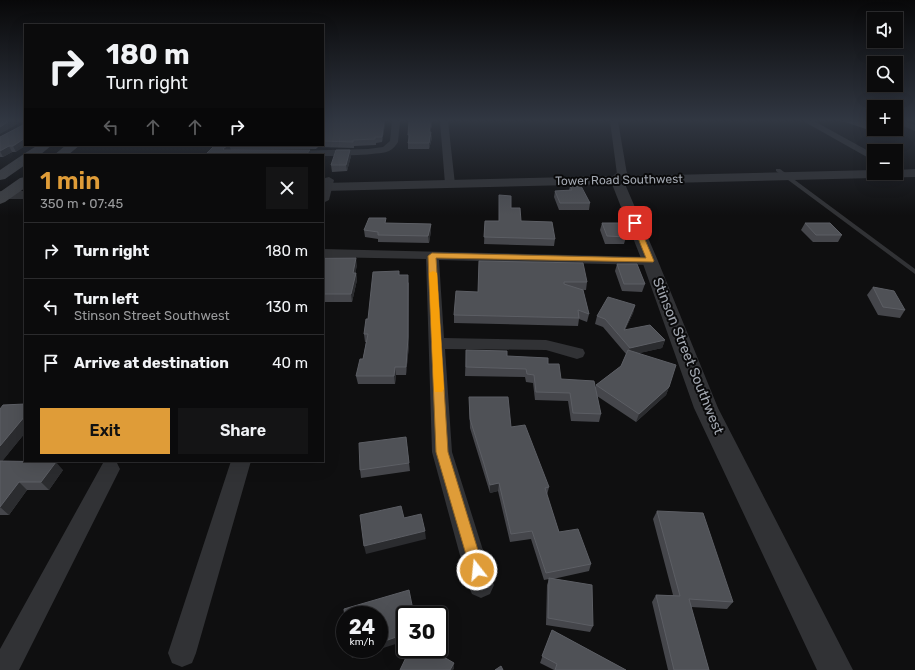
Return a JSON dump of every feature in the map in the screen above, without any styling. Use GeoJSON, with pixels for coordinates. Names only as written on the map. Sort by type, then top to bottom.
{"type":"FeatureCollection","features":[{"type":"Feature","properties":{"kind":"main road"},"geometry":{"type":"LineString","coordinates":[[0,171],[21,162]]}},
{"type":"Feature","properties":{"kind":"main road"},"geometry":{"type":"LineString","coordinates":[[0,176],[21,162]]}},
{"type":"Feature","properties":{"kind":"street"},"geometry":{"type":"LineString","coordinates":[[324,155],[364,152]]}},
{"type":"Feature","properties":{"kind":"street"},"geometry":{"type":"LineString","coordinates":[[447,152],[450,181]]}},
{"type":"Feature","properties":{"kind":"street","name":"Stinson Street Southwest"},"geometry":{"type":"LineString","coordinates":[[617,152],[620,177],[706,408],[835,670]]}},
{"type":"Feature","properties":{"kind":"street","name":"Tower Road Southwest"},"geometry":{"type":"LineString","coordinates":[[903,169],[915,166]]}},
{"type":"Feature","properties":{"kind":"street","name":"Tower Road Southwest"},"geometry":{"type":"LineString","coordinates":[[782,173],[867,168]]}},
{"type":"Feature","properties":{"kind":"street","name":"Tower Road Southwest"},"geometry":{"type":"LineString","coordinates":[[326,184],[867,171]]}},
{"type":"Feature","properties":{"kind":"street","name":"Tower Road Southwest"},"geometry":{"type":"LineString","coordinates":[[903,171],[915,173]]}},
{"type":"Feature","properties":{"kind":"street"},"geometry":{"type":"LineString","coordinates":[[324,195],[326,184]]}},
{"type":"Feature","properties":{"kind":"street"},"geometry":{"type":"LineString","coordinates":[[324,253],[650,261]]}},
{"type":"Feature","properties":{"kind":"street"},"geometry":{"type":"LineString","coordinates":[[432,256],[442,452],[481,585]]}},
{"type":"Feature","properties":{"kind":"street"},"geometry":{"type":"LineString","coordinates":[[436,343],[546,345],[577,353]]}},
{"type":"Feature","properties":{"kind":"street"},"geometry":{"type":"LineString","coordinates":[[182,653],[241,462]]}},
{"type":"Feature","properties":{"kind":"street"},"geometry":{"type":"LineString","coordinates":[[4,670],[110,469]]}},
{"type":"Feature","properties":{"kind":"lane"},"geometry":{"type":"LineString","coordinates":[[782,173],[915,272]]}},
{"type":"Feature","properties":{"kind":"building"},"geometry":{"type":"Polygon","coordinates":[[[208,152],[308,152],[307,154],[206,154],[208,152]]]}},
{"type":"Feature","properties":{"kind":"building"},"geometry":{"type":"Polygon","coordinates":[[[335,152],[349,152],[346,165],[331,165],[335,152]]]}},
{"type":"Feature","properties":{"kind":"building"},"geometry":{"type":"Polygon","coordinates":[[[570,186],[581,186],[590,203],[560,203],[555,191],[572,190],[570,186]]]}},
{"type":"Feature","properties":{"kind":"building"},"geometry":{"type":"Polygon","coordinates":[[[499,195],[511,196],[511,208],[520,208],[521,221],[552,222],[555,239],[484,237],[485,221],[499,221],[499,195]]]}},
{"type":"Feature","properties":{"kind":"building"},"geometry":{"type":"Polygon","coordinates":[[[369,218],[386,218],[385,223],[431,224],[428,236],[378,235],[378,232],[364,230],[369,218]]]}},
{"type":"Feature","properties":{"kind":"building"},"geometry":{"type":"Polygon","coordinates":[[[602,223],[620,223],[626,237],[607,236],[602,223]]]}},
{"type":"Feature","properties":{"kind":"building"},"geometry":{"type":"Polygon","coordinates":[[[805,223],[830,223],[842,235],[816,235],[805,223]]]}},
{"type":"Feature","properties":{"kind":"building"},"geometry":{"type":"Polygon","coordinates":[[[324,258],[356,258],[353,273],[356,273],[351,294],[324,294],[324,258]]]}},
{"type":"Feature","properties":{"kind":"building"},"geometry":{"type":"Polygon","coordinates":[[[479,261],[583,263],[587,282],[564,282],[564,284],[583,290],[589,314],[578,310],[579,318],[454,315],[456,291],[478,292],[479,261]]]}},
{"type":"Feature","properties":{"kind":"building"},"geometry":{"type":"Polygon","coordinates":[[[617,264],[637,264],[645,284],[624,284],[617,264]]]}},
{"type":"Feature","properties":{"kind":"building"},"geometry":{"type":"Polygon","coordinates":[[[399,271],[399,275],[408,275],[408,337],[406,367],[395,367],[394,376],[356,376],[360,359],[363,359],[368,334],[364,334],[366,319],[368,319],[373,272],[399,271]]]}},
{"type":"Feature","properties":{"kind":"building"},"geometry":{"type":"Polygon","coordinates":[[[873,287],[894,291],[905,310],[883,307],[873,287]]]}},
{"type":"Feature","properties":{"kind":"building"},"geometry":{"type":"Polygon","coordinates":[[[608,297],[635,305],[624,330],[650,325],[665,340],[630,348],[605,319],[597,316],[608,297]]]}},
{"type":"Feature","properties":{"kind":"building"},"geometry":{"type":"Polygon","coordinates":[[[466,350],[507,351],[507,356],[548,358],[548,364],[559,364],[561,379],[594,381],[601,414],[573,413],[570,393],[536,392],[534,375],[527,374],[526,369],[466,367],[466,350]]]}},
{"type":"Feature","properties":{"kind":"building"},"geometry":{"type":"Polygon","coordinates":[[[628,350],[676,365],[669,387],[639,414],[596,385],[621,366],[628,350]]]}},
{"type":"Feature","properties":{"kind":"building"},"geometry":{"type":"Polygon","coordinates":[[[469,397],[508,397],[511,427],[525,425],[549,487],[545,488],[559,532],[578,529],[591,564],[546,573],[532,531],[511,534],[499,483],[490,485],[470,419],[469,397]]]}},
{"type":"Feature","properties":{"kind":"building"},"geometry":{"type":"Polygon","coordinates":[[[24,404],[24,417],[0,446],[0,409],[3,405],[24,404]]]}},
{"type":"Feature","properties":{"kind":"building"},"geometry":{"type":"Polygon","coordinates":[[[406,437],[409,463],[360,470],[359,443],[406,437]]]}},
{"type":"Feature","properties":{"kind":"building"},"geometry":{"type":"Polygon","coordinates":[[[0,461],[56,462],[41,482],[19,482],[0,507],[0,461]]]}},
{"type":"Feature","properties":{"kind":"building"},"geometry":{"type":"Polygon","coordinates":[[[401,506],[404,518],[421,514],[425,531],[364,546],[360,515],[401,506]]]}},
{"type":"Feature","properties":{"kind":"building"},"geometry":{"type":"Polygon","coordinates":[[[657,511],[703,513],[733,602],[689,599],[709,670],[674,670],[656,595],[680,596],[657,511]]]}},
{"type":"Feature","properties":{"kind":"building"},"geometry":{"type":"Polygon","coordinates":[[[549,578],[592,585],[593,626],[548,618],[549,578]]]}},
{"type":"Feature","properties":{"kind":"building"},"geometry":{"type":"Polygon","coordinates":[[[409,590],[412,606],[396,606],[396,637],[388,640],[388,606],[354,606],[409,590]]]}},
{"type":"Feature","properties":{"kind":"building"},"geometry":{"type":"Polygon","coordinates":[[[552,630],[626,670],[555,670],[557,664],[542,656],[552,630]]]}},
{"type":"Feature","properties":{"kind":"building"},"geometry":{"type":"Polygon","coordinates":[[[406,658],[445,658],[454,663],[450,670],[400,670],[406,658]]]}},
{"type":"Feature","properties":{"kind":"building"},"geometry":{"type":"Polygon","coordinates":[[[501,666],[503,670],[495,670],[501,666]]]}},
{"type":"Feature","properties":{"kind":"slow traffic"},"geometry":{"type":"LineString","coordinates":[[433,273],[439,389]]}},
{"type":"Feature","properties":{"kind":"route"},"geometry":{"type":"LineString","coordinates":[[477,570],[442,452],[432,256],[650,261],[635,223]]}}]}
